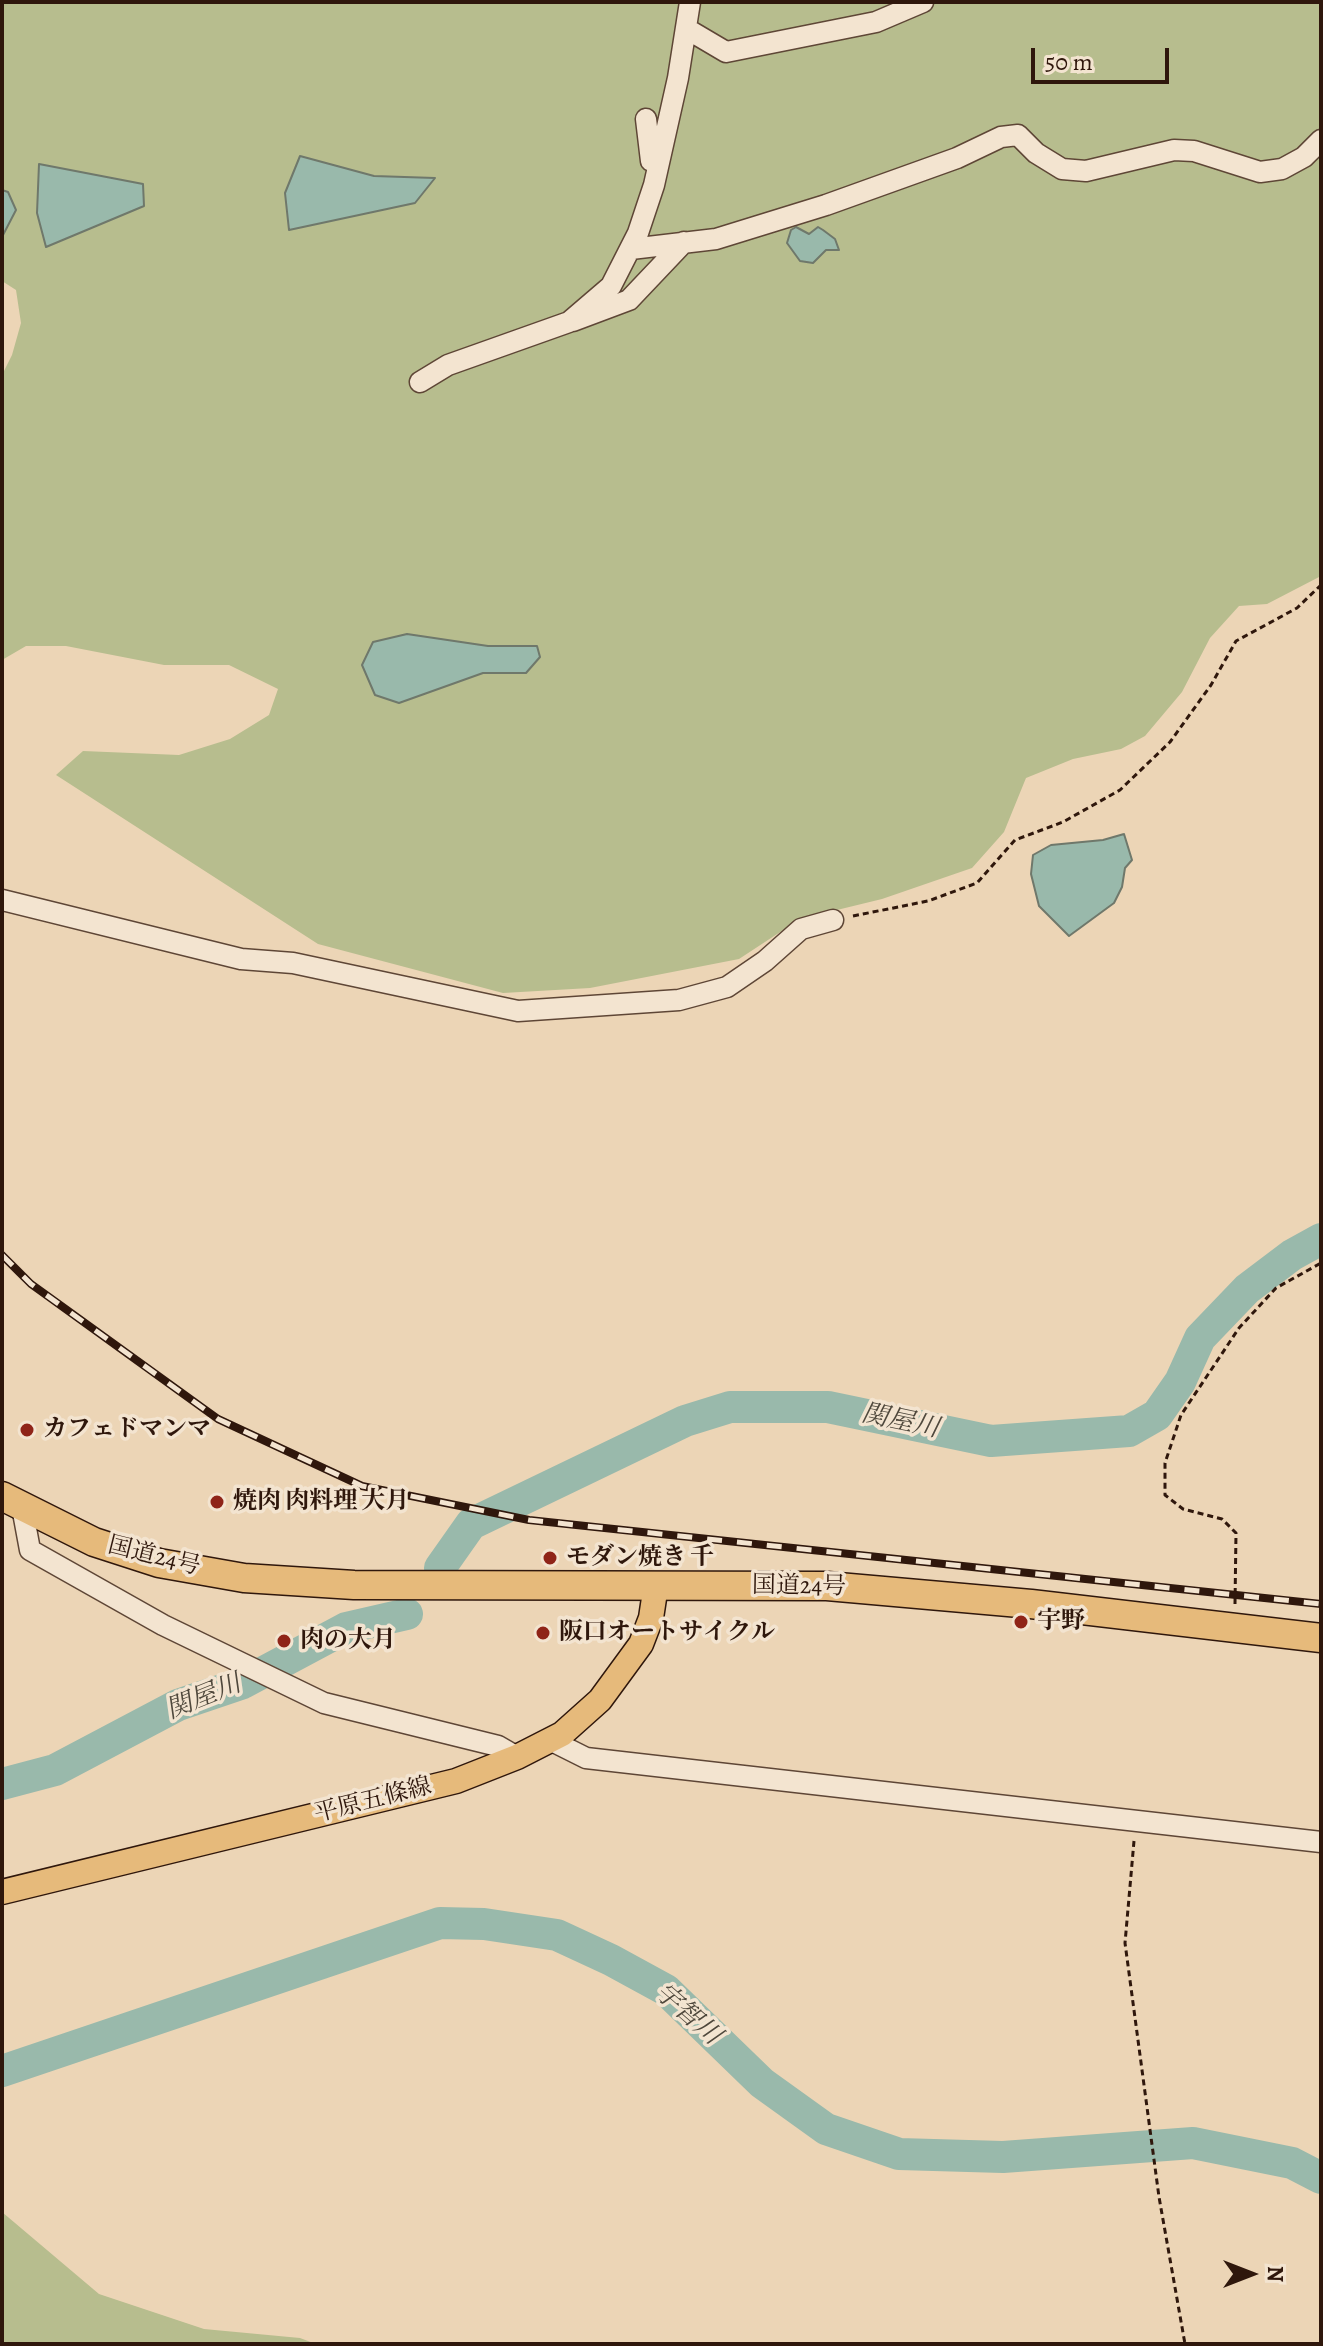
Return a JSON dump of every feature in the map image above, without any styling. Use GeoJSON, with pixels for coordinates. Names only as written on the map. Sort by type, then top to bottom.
{"type":"FeatureCollection","features":[{"type":"Feature","properties":{"kind":"highway","name":"国道24号"},"geometry":{"type":"LineString","coordinates":[[12,1502],[94,1542],[159,1563],[244,1578],[354,1585],[827,1586],[1031,1604],[1321,1638]]}},
{"type":"Feature","properties":{"kind":"main road","name":"平原五條線"},"geometry":{"type":"LineString","coordinates":[[2,1892],[456,1781],[517,1757],[550,1740],[600,1700],[623,1672],[646,1631],[656,1585]]}},
{"type":"Feature","properties":{"kind":"street"},"geometry":{"type":"LineString","coordinates":[[569,322],[611,286],[631,249],[654,185],[690,2]]}},
{"type":"Feature","properties":{"kind":"street"},"geometry":{"type":"LineString","coordinates":[[687,29],[726,52],[876,22],[923,2]]}},
{"type":"Feature","properties":{"kind":"street"},"geometry":{"type":"LineString","coordinates":[[646,119],[654,185]]}},
{"type":"Feature","properties":{"kind":"street"},"geometry":{"type":"LineString","coordinates":[[631,249],[716,239],[826,205],[957,158],[1001,137],[1018,135],[1036,153],[1062,169],[1086,171],[1174,150],[1194,151],[1260,172],[1282,169],[1304,157],[1321,140]]}},
{"type":"Feature","properties":{"kind":"street"},"geometry":{"type":"LineString","coordinates":[[644,213],[654,231],[677,242]]}},
{"type":"Feature","properties":{"kind":"street"},"geometry":{"type":"LineString","coordinates":[[420,382],[448,365],[629,300],[677,242]]}},
{"type":"Feature","properties":{"kind":"street"},"geometry":{"type":"LineString","coordinates":[[2,900],[241,959],[293,963],[518,1011],[691,997],[727,987],[765,961],[801,929],[833,920]]}},
{"type":"Feature","properties":{"kind":"street"},"geometry":{"type":"LineString","coordinates":[[12,1502],[30,1550],[163,1625],[324,1703],[498,1746],[517,1757]]}},
{"type":"Feature","properties":{"kind":"street"},"geometry":{"type":"LineString","coordinates":[[550,1740],[586,1758],[1321,1842]]}},
{"type":"Feature","properties":{"kind":"path"},"geometry":{"type":"LineString","coordinates":[[833,920],[928,901],[977,883],[1015,840],[1063,822],[1120,790],[1170,742],[1211,685],[1236,641],[1297,608],[1321,585]]}},
{"type":"Feature","properties":{"kind":"path"},"geometry":{"type":"LineString","coordinates":[[1235,1593],[1236,1533],[1222,1519],[1183,1509],[1165,1495],[1165,1463],[1181,1415],[1239,1328],[1276,1288],[1321,1263]]}},
{"type":"Feature","properties":{"kind":"path"},"geometry":{"type":"LineString","coordinates":[[1135,1822],[1125,1943],[1159,2197],[1185,2344]]}},
{"type":"Feature","properties":{"kind":"green space"},"geometry":{"type":"Polygon","coordinates":[[[2,2],[1321,2],[1321,576],[1267,604],[1239,606],[1210,638],[1182,692],[1145,736],[1121,749],[1073,759],[1026,778],[1004,832],[972,868],[882,899],[800,919],[739,959],[590,988],[503,993],[318,944],[56,775],[83,751],[179,755],[230,739],[269,715],[278,689],[229,665],[164,665],[66,646],[26,646],[2,660],[2,375],[12,355],[21,323],[16,290],[2,281],[2,2]]]}},
{"type":"Feature","properties":{"kind":"green space"},"geometry":{"type":"Polygon","coordinates":[[[2,2212],[99,2294],[204,2329],[300,2338],[316,2344],[2,2344],[2,2212]]]}},
{"type":"Feature","properties":{"kind":"shaded area"},"geometry":{"type":"Polygon","coordinates":[[[300,156],[374,176],[435,178],[415,203],[289,230],[285,193],[300,156]]]}},
{"type":"Feature","properties":{"kind":"shaded area"},"geometry":{"type":"Polygon","coordinates":[[[39,164],[143,184],[144,206],[46,247],[37,213],[39,164]]]}},
{"type":"Feature","properties":{"kind":"shaded area"},"geometry":{"type":"Polygon","coordinates":[[[2,190],[8,192],[16,210],[2,237],[2,190]]]}},
{"type":"Feature","properties":{"kind":"shaded area"},"geometry":{"type":"Polygon","coordinates":[[[796,227],[809,234],[818,227],[835,239],[839,250],[826,250],[813,263],[800,261],[787,243],[791,230],[796,227]]]}},
{"type":"Feature","properties":{"kind":"shaded area"},"geometry":{"type":"Polygon","coordinates":[[[407,634],[488,646],[537,646],[540,657],[526,673],[483,673],[399,703],[375,695],[362,665],[373,642],[407,634]]]}},
{"type":"Feature","properties":{"kind":"shaded area"},"geometry":{"type":"Polygon","coordinates":[[[1124,834],[1132,860],[1125,868],[1122,887],[1114,903],[1069,936],[1039,906],[1031,874],[1033,855],[1051,845],[1103,840],[1124,834]]]}},
{"type":"Feature","properties":{"kind":"waterway","name":"関屋川"},"geometry":{"type":"LineString","coordinates":[[440,1568],[471,1524],[685,1421],[730,1407],[828,1407],[991,1441],[1129,1431],[1157,1415],[1180,1382],[1200,1338],[1247,1289],[1292,1255],[1321,1239]]}},
{"type":"Feature","properties":{"kind":"waterway","name":"関屋川"},"geometry":{"type":"LineString","coordinates":[[2,1784],[55,1770],[178,1705],[243,1683],[346,1628],[407,1614]]}},
{"type":"Feature","properties":{"kind":"waterway","name":"宇智川"},"geometry":{"type":"LineString","coordinates":[[2,2071],[440,1923],[484,1924],[557,1935],[666,1990],[762,2083],[826,2129],[899,2154],[1003,2157],[1193,2143],[1292,2163],[1321,2178]]}},
{"type":"Feature","properties":{"kind":"railway"},"geometry":{"type":"LineString","coordinates":[[2,1255],[31,1284],[218,1419],[362,1486],[529,1520],[1321,1604]]}},
{"type":"Feature","properties":{"kind":"place","name":"カフェドマンマ"},"geometry":{"type":"Point","coordinates":[27,1430]}},
{"type":"Feature","properties":{"kind":"place","name":"焼肉 肉料理 大月"},"geometry":{"type":"Point","coordinates":[217,1502]}},
{"type":"Feature","properties":{"kind":"place","name":"モダン焼き 千"},"geometry":{"type":"Point","coordinates":[550,1558]}},
{"type":"Feature","properties":{"kind":"place","name":"宇野"},"geometry":{"type":"Point","coordinates":[1021,1622]}},
{"type":"Feature","properties":{"kind":"place","name":"阪口オートサイクル"},"geometry":{"type":"Point","coordinates":[543,1633]}},
{"type":"Feature","properties":{"kind":"place","name":"肉の大月"},"geometry":{"type":"Point","coordinates":[284,1641]}}]}
